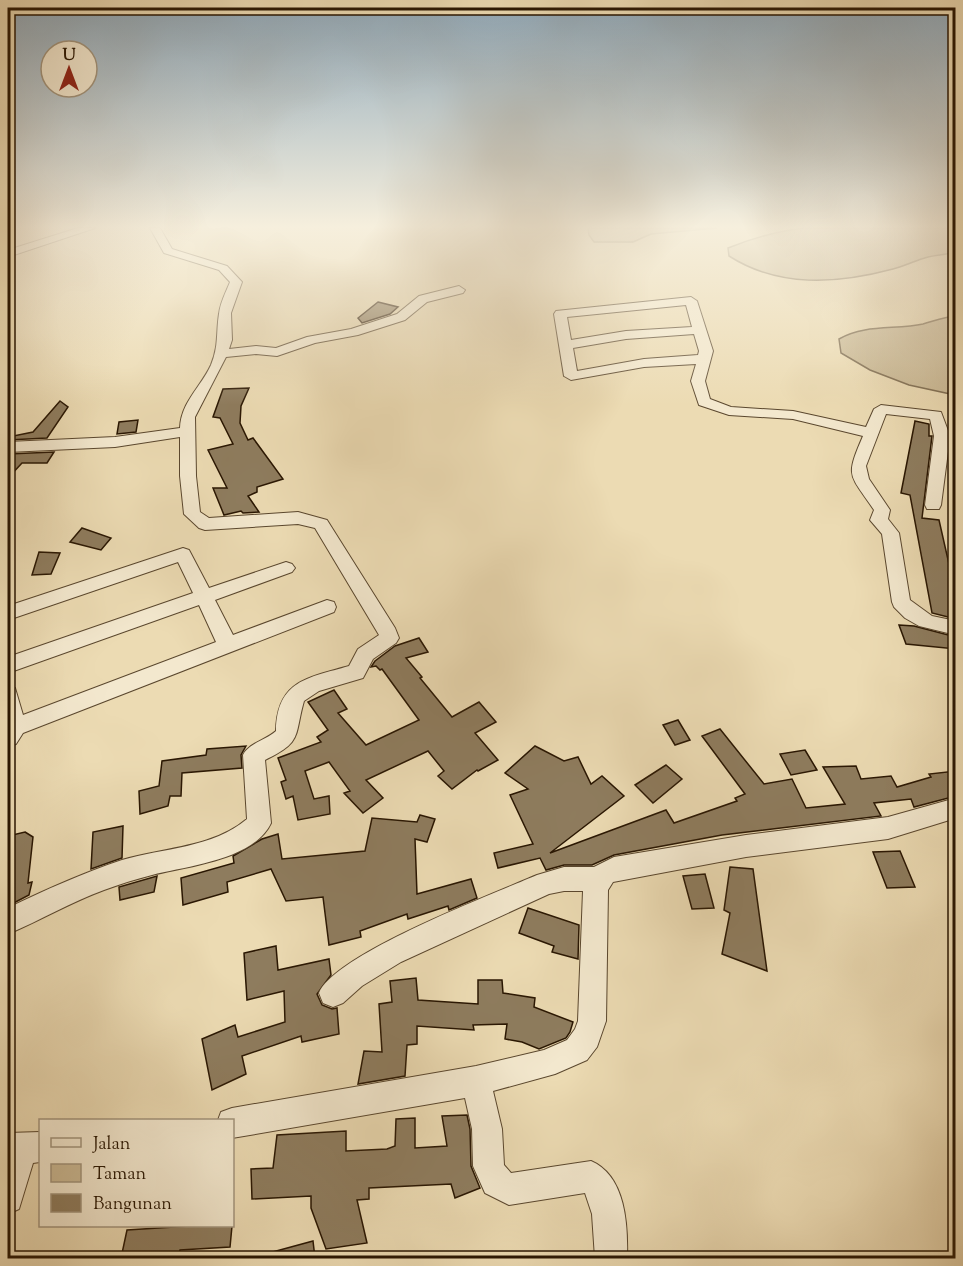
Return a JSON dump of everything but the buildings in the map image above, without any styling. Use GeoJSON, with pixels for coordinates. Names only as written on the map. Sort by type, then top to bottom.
{"type":"FeatureCollection","features":[{"type":"Feature","properties":{"kind":"street"},"geometry":{"type":"LineString","coordinates":[[8,921],[82,886],[136,867],[208,851],[250,833],[259,823],[254,755],[276,745],[287,735],[287,722],[295,696],[312,685],[356,672],[365,654],[389,638],[321,524],[298,518],[205,524],[192,514],[188,476],[188,417],[197,397],[217,366],[225,340],[225,313],[235,287]]}},
{"type":"Feature","properties":{"kind":"street"},"geometry":{"type":"LineString","coordinates":[[221,354],[256,350],[277,352],[312,340],[353,332],[401,317],[423,299],[459,290]]}},
{"type":"Feature","properties":{"kind":"street"},"geometry":{"type":"LineString","coordinates":[[704,359],[644,363],[571,376],[560,314],[691,301],[706,351],[704,359],[698,381],[704,402],[729,411],[794,415],[871,433]]}},
{"type":"Feature","properties":{"kind":"street"},"geometry":{"type":"LineString","coordinates":[[566,345],[627,335],[700,330]]}},
{"type":"Feature","properties":{"kind":"street"},"geometry":{"type":"LineString","coordinates":[[933,505],[949,438],[936,415],[881,409],[858,466],[861,479],[882,510],[879,520],[890,533],[901,602],[908,611],[932,624],[956,628]]}},
{"type":"Feature","properties":{"kind":"street"},"geometry":{"type":"LineString","coordinates":[[8,447],[115,442],[189,431]]}},
{"type":"Feature","properties":{"kind":"street"},"geometry":{"type":"LineString","coordinates":[[8,612],[183,554],[228,645]]}},
{"type":"Feature","properties":{"kind":"street"},"geometry":{"type":"LineString","coordinates":[[8,665],[286,568]]}},
{"type":"Feature","properties":{"kind":"street"},"geometry":{"type":"LineString","coordinates":[[8,694],[11,733],[327,607]]}},
{"type":"Feature","properties":{"kind":"street"},"geometry":{"type":"LineString","coordinates":[[333,993],[352,976],[392,953],[546,883],[564,879],[599,879],[614,869],[746,846],[888,828],[956,808]]}},
{"type":"Feature","properties":{"kind":"street"},"geometry":{"type":"LineString","coordinates":[[234,1124],[476,1082],[545,1064],[577,1050],[587,1037],[592,1021],[596,895],[599,879]]}},
{"type":"Feature","properties":{"kind":"street"},"geometry":{"type":"LineString","coordinates":[[476,1082],[487,1129],[489,1166],[496,1182],[509,1189],[591,1177],[603,1190],[611,1234],[611,1258]]}},
{"type":"Feature","properties":{"kind":"street"},"geometry":{"type":"LineString","coordinates":[[8,1198],[23,1147]]}},
{"type":"Feature","properties":{"kind":"green space"},"geometry":{"type":"Polygon","coordinates":[[[955,316],[955,395],[909,385],[870,370],[841,353],[839,339],[849,334],[870,329],[912,326],[955,316]]]}}]}
